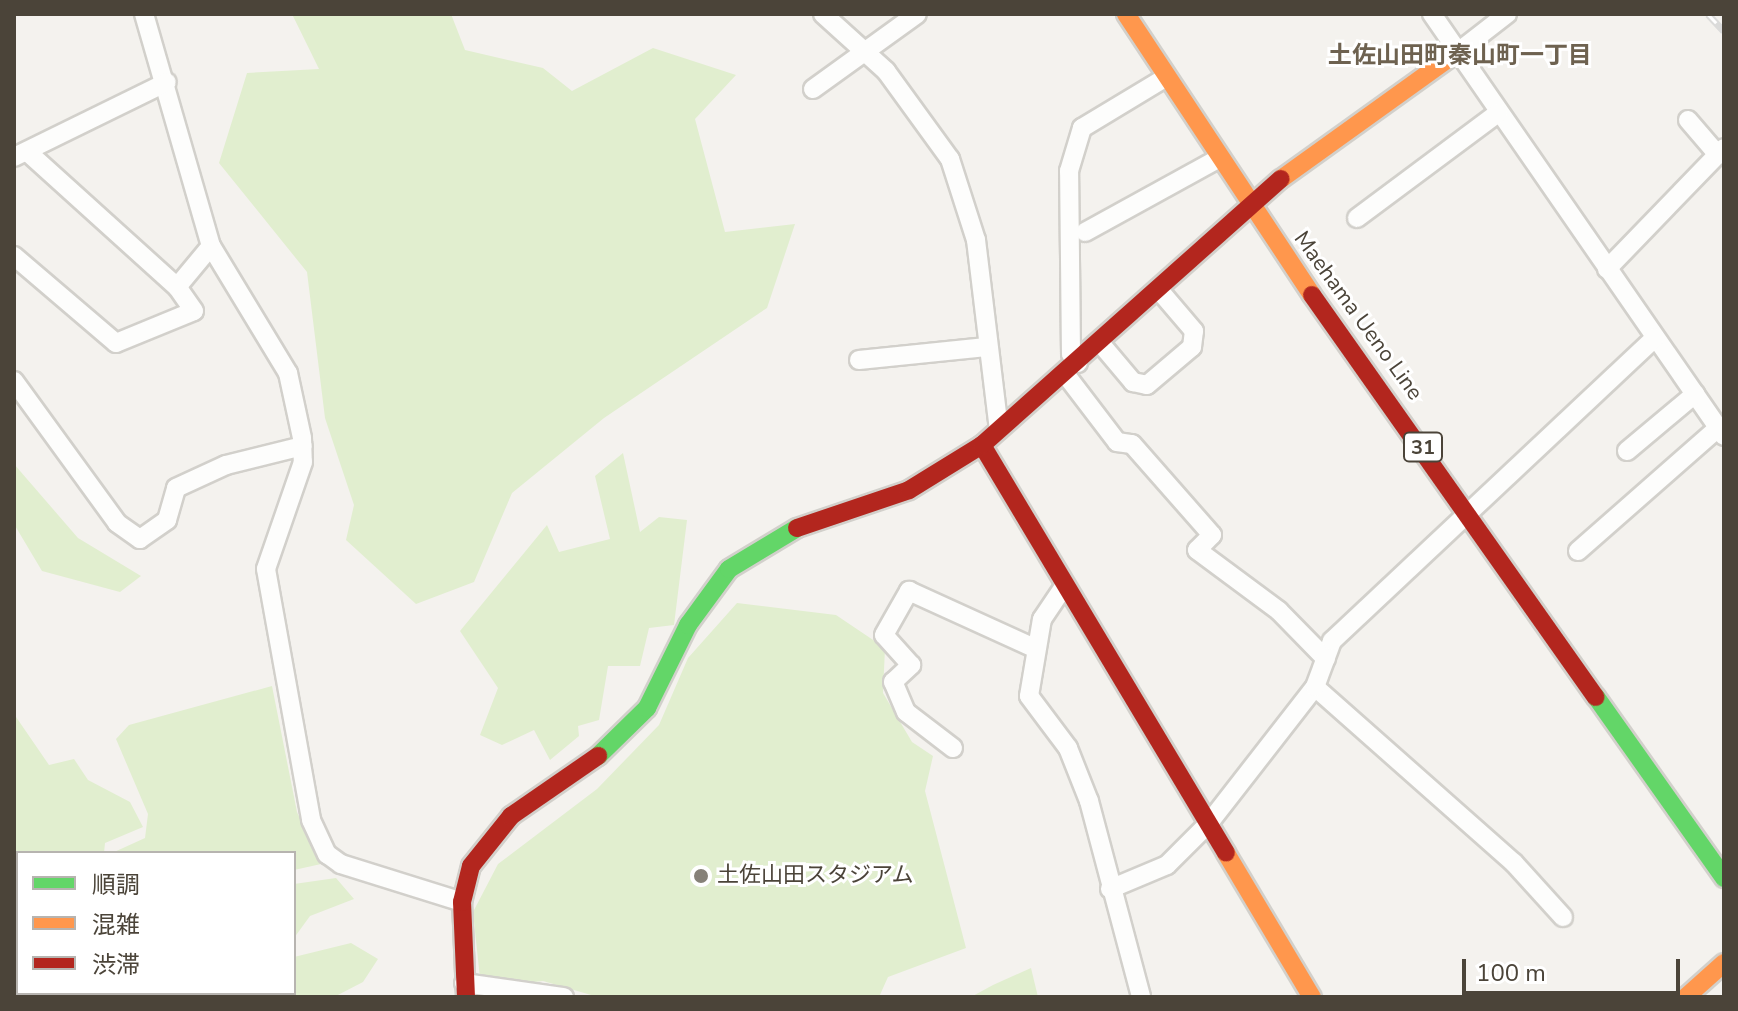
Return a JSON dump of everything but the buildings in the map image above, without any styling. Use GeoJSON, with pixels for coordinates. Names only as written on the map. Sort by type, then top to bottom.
{"type":"FeatureCollection","features":[{"type":"Feature","properties":{"kind":"street"},"geometry":{"type":"LineString","coordinates":[[144,14],[167,82],[211,246],[288,373],[303,446],[266,569],[311,820],[327,854],[341,864],[462,902]]}},
{"type":"Feature","properties":{"kind":"street"},"geometry":{"type":"LineString","coordinates":[[823,14],[865,53],[930,127],[965,194],[999,430]]}},
{"type":"Feature","properties":{"kind":"street"},"geometry":{"type":"LineString","coordinates":[[813,89],[917,14]]}},
{"type":"Feature","properties":{"kind":"street","name":"Maehama Ueno Line"},"geometry":{"type":"LineString","coordinates":[[1126,14],[1216,160],[1473,516],[1724,878]]}},
{"type":"Feature","properties":{"kind":"street"},"geometry":{"type":"LineString","coordinates":[[1432,14],[1721,432],[1578,551]]}},
{"type":"Feature","properties":{"kind":"street"},"geometry":{"type":"LineString","coordinates":[[564,997],[465,990],[462,902],[471,866],[496,832],[600,755],[647,708],[688,625],[729,569],[780,534],[909,490],[982,445],[1101,344],[1250,208],[1344,128],[1458,52],[1507,14]]}},
{"type":"Feature","properties":{"kind":"street"},"geometry":{"type":"LineString","coordinates":[[1165,78],[1082,128],[1069,171],[1072,369],[1117,442],[1132,444],[1212,535],[1197,550],[1279,611],[1326,659]]}},
{"type":"Feature","properties":{"kind":"street"},"geometry":{"type":"LineString","coordinates":[[14,256],[116,343],[194,311],[177,287],[22,155],[167,82]]}},
{"type":"Feature","properties":{"kind":"street"},"geometry":{"type":"LineString","coordinates":[[1357,218],[1498,113]]}},
{"type":"Feature","properties":{"kind":"street"},"geometry":{"type":"LineString","coordinates":[[1607,269],[1721,152],[1688,120]]}},
{"type":"Feature","properties":{"kind":"street"},"geometry":{"type":"LineString","coordinates":[[1085,232],[1216,160]]}},
{"type":"Feature","properties":{"kind":"street"},"geometry":{"type":"LineString","coordinates":[[177,287],[211,246]]}},
{"type":"Feature","properties":{"kind":"street"},"geometry":{"type":"LineString","coordinates":[[1101,344],[1133,382],[1147,385],[1192,347],[1194,331],[1159,290]]}},
{"type":"Feature","properties":{"kind":"street"},"geometry":{"type":"LineString","coordinates":[[1110,889],[1167,865],[1209,823],[1315,687],[1332,641],[1473,516],[1655,338]]}},
{"type":"Feature","properties":{"kind":"street"},"geometry":{"type":"LineString","coordinates":[[859,360],[986,347]]}},
{"type":"Feature","properties":{"kind":"street"},"geometry":{"type":"LineString","coordinates":[[14,381],[117,523],[140,539],[167,520],[176,488],[226,465],[303,446]]}},
{"type":"Feature","properties":{"kind":"street"},"geometry":{"type":"LineString","coordinates":[[1627,451],[1695,394]]}},
{"type":"Feature","properties":{"kind":"street"},"geometry":{"type":"LineString","coordinates":[[982,445],[1063,588],[1209,823],[1312,997]]}},
{"type":"Feature","properties":{"kind":"street"},"geometry":{"type":"LineString","coordinates":[[1063,588],[1042,619],[1029,696],[1068,748],[1089,801],[1141,997]]}},
{"type":"Feature","properties":{"kind":"street"},"geometry":{"type":"LineString","coordinates":[[953,748],[906,712],[893,682],[911,665],[884,635],[909,591],[1036,649]]}},
{"type":"Feature","properties":{"kind":"street"},"geometry":{"type":"LineString","coordinates":[[1315,687],[1514,863],[1563,917]]}},
{"type":"Feature","properties":{"kind":"street"},"geometry":{"type":"LineString","coordinates":[[1686,997],[1723,966]]}},
{"type":"Feature","properties":{"kind":"green space"},"geometry":{"type":"Polygon","coordinates":[[[292,14],[451,14],[465,50],[543,68],[572,91],[653,48],[736,75],[695,119],[725,232],[795,224],[767,308],[604,418],[512,493],[474,582],[416,604],[346,540],[354,505],[325,418],[307,272],[219,163],[247,73],[319,69],[292,14]]]}},
{"type":"Feature","properties":{"kind":"green space"},"geometry":{"type":"Polygon","coordinates":[[[623,453],[640,532],[659,517],[687,520],[674,625],[649,628],[640,666],[608,666],[599,720],[578,726],[579,736],[550,760],[534,730],[502,745],[480,735],[498,688],[460,631],[547,525],[559,552],[610,539],[595,476],[623,453]]]}},
{"type":"Feature","properties":{"kind":"green space"},"geometry":{"type":"Polygon","coordinates":[[[14,464],[78,538],[141,576],[120,592],[42,571],[14,524],[14,464]]]}},
{"type":"Feature","properties":{"kind":"green space"},"geometry":{"type":"Polygon","coordinates":[[[737,603],[836,615],[885,648],[883,693],[912,742],[933,756],[925,791],[966,948],[888,977],[879,997],[598,997],[543,981],[481,988],[473,912],[498,864],[597,789],[659,725],[688,658],[737,603]]]}},
{"type":"Feature","properties":{"kind":"green space"},"geometry":{"type":"Polygon","coordinates":[[[272,686],[297,812],[321,864],[296,870],[296,851],[116,851],[145,838],[148,814],[116,739],[129,725],[272,686]]]}},
{"type":"Feature","properties":{"kind":"green space"},"geometry":{"type":"Polygon","coordinates":[[[14,714],[49,765],[74,759],[88,780],[130,802],[143,827],[105,843],[104,851],[16,851],[16,995],[296,995],[296,957],[351,943],[378,959],[363,982],[334,997],[14,997],[14,714]]]}},
{"type":"Feature","properties":{"kind":"green space"},"geometry":{"type":"Polygon","coordinates":[[[336,878],[354,899],[310,916],[296,935],[296,884],[336,878]]]}},
{"type":"Feature","properties":{"kind":"green space"},"geometry":{"type":"Polygon","coordinates":[[[1031,968],[1038,997],[971,997],[993,985],[1031,968]]]}},
{"type":"Feature","properties":{"kind":"railway"},"geometry":{"type":"LineString","coordinates":[[1708,14],[1724,31]]}},
{"type":"Feature","properties":{"kind":"traffic: fast"},"geometry":{"type":"LineString","coordinates":[[598,756],[647,708],[688,625],[729,569],[797,528]]}},
{"type":"Feature","properties":{"kind":"traffic: fast"},"geometry":{"type":"LineString","coordinates":[[1596,697],[1724,878]]}},
{"type":"Feature","properties":{"kind":"traffic: slow"},"geometry":{"type":"LineString","coordinates":[[1126,14],[1312,295]]}},
{"type":"Feature","properties":{"kind":"traffic: slow"},"geometry":{"type":"LineString","coordinates":[[1281,179],[1458,52]]}},
{"type":"Feature","properties":{"kind":"traffic: slow"},"geometry":{"type":"LineString","coordinates":[[1226,853],[1312,997]]}},
{"type":"Feature","properties":{"kind":"traffic: slow"},"geometry":{"type":"LineString","coordinates":[[1686,997],[1724,963]]}},
{"type":"Feature","properties":{"kind":"traffic: jam"},"geometry":{"type":"LineString","coordinates":[[797,528],[909,490],[982,445],[1281,179]]}},
{"type":"Feature","properties":{"kind":"traffic: jam"},"geometry":{"type":"LineString","coordinates":[[1312,295],[1596,697]]}},
{"type":"Feature","properties":{"kind":"traffic: jam"},"geometry":{"type":"LineString","coordinates":[[982,445],[1226,853]]}},
{"type":"Feature","properties":{"kind":"traffic: jam"},"geometry":{"type":"LineString","coordinates":[[466,997],[462,902],[471,866],[511,816],[598,756]]}},
{"type":"Feature","properties":{"kind":"place","name":"土佐山田スタジアム"},"geometry":{"type":"Point","coordinates":[701,876]}},
{"type":"Feature","properties":{"kind":"district","name":"土佐山田町秦山町一丁目"},"geometry":{"type":"Point","coordinates":[1460,56]}}]}
